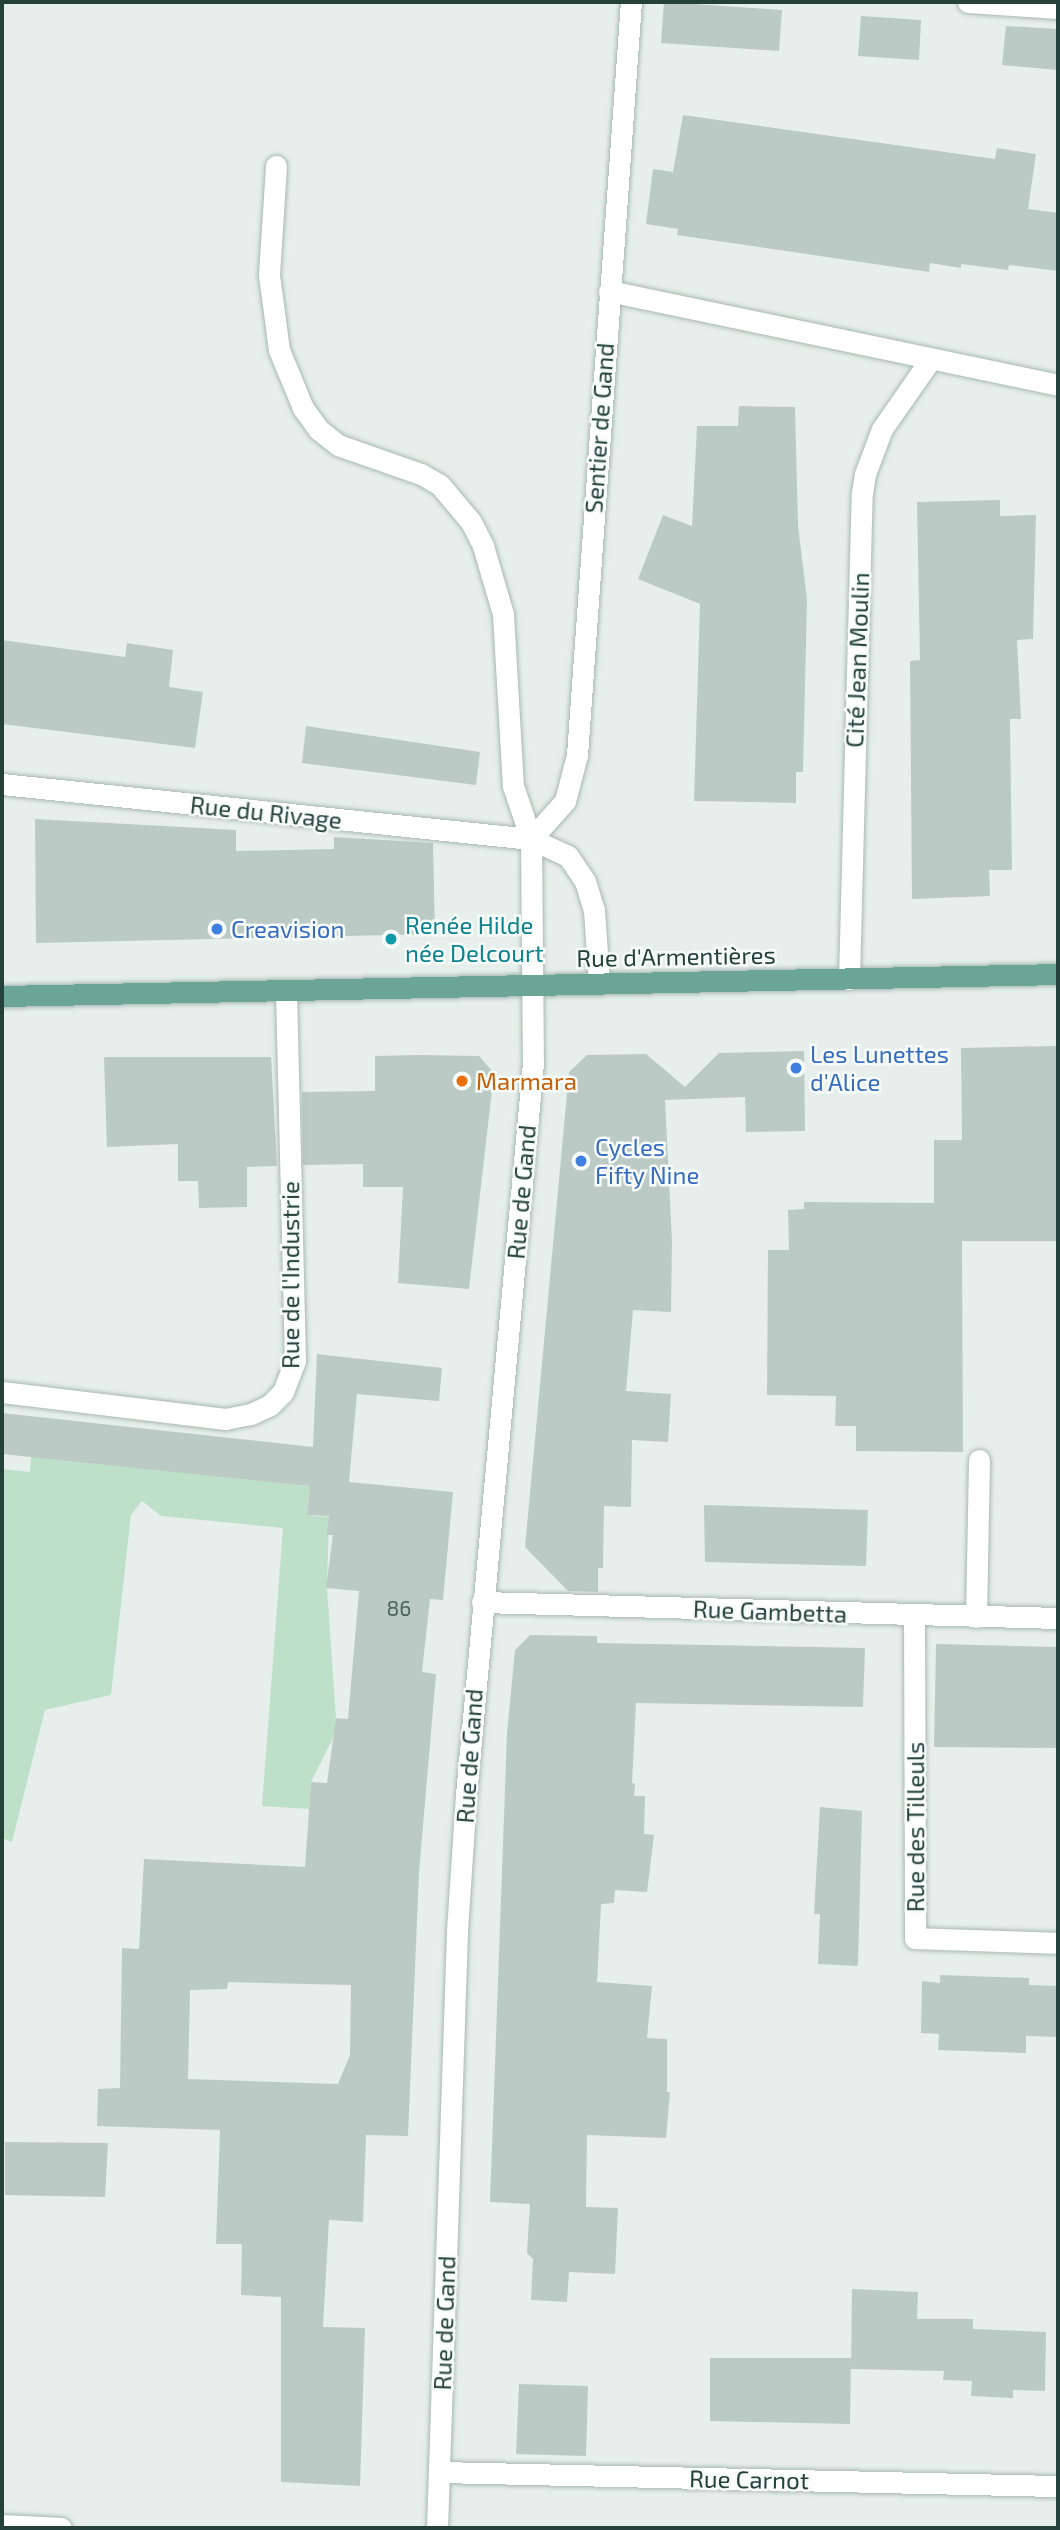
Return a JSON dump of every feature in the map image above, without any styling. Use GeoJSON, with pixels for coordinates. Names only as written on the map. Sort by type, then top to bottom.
{"type":"FeatureCollection","features":[{"type":"Feature","properties":{"kind":"main road","name":"Rue d'Armentières"},"geometry":{"type":"LineString","coordinates":[[2,996],[1058,974]]}},
{"type":"Feature","properties":{"kind":"street","name":"Sentier de Gand"},"geometry":{"type":"LineString","coordinates":[[531,839],[565,801],[577,755],[631,2]]}},
{"type":"Feature","properties":{"kind":"street"},"geometry":{"type":"LineString","coordinates":[[968,2],[1058,8]]}},
{"type":"Feature","properties":{"kind":"street"},"geometry":{"type":"LineString","coordinates":[[276,166],[270,275],[279,350],[303,408],[319,430],[338,445],[421,474],[440,485],[471,522],[487,558],[503,614],[513,786],[531,839],[532,986]]}},
{"type":"Feature","properties":{"kind":"street"},"geometry":{"type":"LineString","coordinates":[[609,291],[1058,385]]}},
{"type":"Feature","properties":{"kind":"street","name":"Cité Jean Moulin"},"geometry":{"type":"LineString","coordinates":[[849,979],[862,494],[865,474],[882,429],[930,360]]}},
{"type":"Feature","properties":{"kind":"street","name":"Rue du Rivage"},"geometry":{"type":"LineString","coordinates":[[2,784],[531,839],[568,856],[585,881],[595,918],[599,984]]}},
{"type":"Feature","properties":{"kind":"street","name":"Rue de Gand"},"geometry":{"type":"LineString","coordinates":[[437,2528],[457,1932],[482,1602],[532,1074],[532,986]]}},
{"type":"Feature","properties":{"kind":"street","name":"Rue de l'Industrie"},"geometry":{"type":"LineString","coordinates":[[2,1392],[225,1419],[251,1414],[270,1405],[283,1392],[295,1360],[286,991]]}},
{"type":"Feature","properties":{"kind":"street"},"geometry":{"type":"LineString","coordinates":[[976,1617],[979,1460]]}},
{"type":"Feature","properties":{"kind":"street","name":"Rue Gambetta"},"geometry":{"type":"LineString","coordinates":[[482,1602],[1058,1618]]}},
{"type":"Feature","properties":{"kind":"street","name":"Rue des Tilleuls"},"geometry":{"type":"LineString","coordinates":[[914,1616],[915,1938],[1058,1943]]}},
{"type":"Feature","properties":{"kind":"street","name":"Rue Carnot"},"geometry":{"type":"LineString","coordinates":[[439,2472],[1058,2486]]}},
{"type":"Feature","properties":{"kind":"street"},"geometry":{"type":"LineString","coordinates":[[2,2525],[61,2528]]}},
{"type":"Feature","properties":{"kind":"green space"},"geometry":{"type":"Polygon","coordinates":[[[31,1454],[310,1486],[307,1515],[329,1517],[327,1588],[336,1718],[334,1736],[311,1782],[309,1809],[262,1806],[283,1528],[161,1516],[142,1501],[131,1515],[111,1695],[45,1710],[12,1842],[2,1838],[2,1469],[30,1472],[31,1454]]]}},
{"type":"Feature","properties":{"kind":"building"},"geometry":{"type":"Polygon","coordinates":[[[664,2],[782,10],[779,51],[661,43],[664,2]]]}},
{"type":"Feature","properties":{"kind":"building"},"geometry":{"type":"Polygon","coordinates":[[[861,16],[921,20],[919,60],[858,56],[861,16]]]}},
{"type":"Feature","properties":{"kind":"building"},"geometry":{"type":"Polygon","coordinates":[[[1006,26],[1058,29],[1058,70],[1002,65],[1006,26]]]}},
{"type":"Feature","properties":{"kind":"building"},"geometry":{"type":"Polygon","coordinates":[[[683,115],[995,159],[997,148],[1036,154],[1028,209],[1058,213],[1058,271],[1009,265],[1008,270],[961,264],[961,268],[930,263],[929,272],[677,235],[678,229],[646,224],[653,169],[673,172],[683,115]]]}},
{"type":"Feature","properties":{"kind":"building"},"geometry":{"type":"Polygon","coordinates":[[[739,406],[795,407],[798,526],[807,599],[803,772],[796,772],[796,803],[694,801],[700,604],[638,579],[663,515],[692,526],[697,426],[738,426],[739,406]]]}},
{"type":"Feature","properties":{"kind":"building"},"geometry":{"type":"Polygon","coordinates":[[[1000,500],[1000,516],[1036,515],[1033,639],[1017,640],[1021,719],[1010,719],[1012,870],[989,870],[990,896],[912,899],[910,661],[920,660],[917,502],[1000,500]]]}},
{"type":"Feature","properties":{"kind":"building"},"geometry":{"type":"Polygon","coordinates":[[[2,640],[125,657],[127,643],[173,650],[169,687],[203,692],[195,748],[2,724],[2,640]]]}},
{"type":"Feature","properties":{"kind":"building"},"geometry":{"type":"Polygon","coordinates":[[[306,726],[480,752],[476,785],[302,763],[306,726]]]}},
{"type":"Feature","properties":{"kind":"building"},"geometry":{"type":"Polygon","coordinates":[[[35,819],[236,830],[236,851],[334,849],[334,837],[433,843],[435,934],[36,943],[35,819]]]}},
{"type":"Feature","properties":{"kind":"building"},"geometry":{"type":"Polygon","coordinates":[[[1058,1046],[1058,1241],[962,1241],[963,1452],[856,1451],[856,1426],[835,1426],[836,1396],[767,1395],[768,1250],[789,1250],[788,1210],[804,1209],[804,1202],[934,1203],[934,1140],[962,1140],[961,1048],[1058,1046]]]}},
{"type":"Feature","properties":{"kind":"building"},"geometry":{"type":"Polygon","coordinates":[[[804,1051],[805,1131],[746,1132],[745,1097],[665,1100],[672,1241],[671,1312],[633,1310],[626,1391],[671,1394],[668,1442],[632,1440],[631,1507],[604,1506],[603,1568],[598,1568],[598,1592],[568,1591],[525,1547],[569,1072],[587,1055],[646,1054],[685,1087],[719,1053],[804,1051]]]}},
{"type":"Feature","properties":{"kind":"building"},"geometry":{"type":"Polygon","coordinates":[[[375,1056],[479,1056],[494,1073],[469,1289],[398,1283],[403,1187],[363,1187],[363,1164],[303,1165],[302,1092],[375,1091],[375,1056]]]}},
{"type":"Feature","properties":{"kind":"building"},"geometry":{"type":"Polygon","coordinates":[[[104,1057],[271,1057],[277,1166],[247,1167],[247,1207],[199,1208],[198,1181],[178,1181],[178,1144],[107,1147],[104,1057]]]}},
{"type":"Feature","properties":{"kind":"building"},"geometry":{"type":"Polygon","coordinates":[[[317,1354],[442,1368],[439,1401],[357,1394],[349,1482],[453,1492],[443,1600],[430,1599],[422,1672],[436,1674],[419,1873],[408,2136],[366,2135],[363,2222],[329,2220],[323,2327],[365,2328],[360,2486],[281,2482],[281,2297],[241,2295],[242,2244],[216,2244],[220,2130],[97,2126],[98,2089],[120,2088],[122,1948],[139,1949],[144,1859],[305,1867],[311,1782],[327,1783],[336,1718],[348,1719],[359,1591],[326,1588],[333,1535],[327,1535],[329,1516],[307,1515],[310,1486],[2,1454],[2,1413],[313,1447],[317,1354]],[[228,1982],[227,1989],[190,1990],[188,2079],[338,2084],[350,2055],[351,1985],[228,1982]]]}},
{"type":"Feature","properties":{"kind":"building"},"geometry":{"type":"Polygon","coordinates":[[[704,1505],[868,1510],[866,1566],[705,1562],[704,1505]]]}},
{"type":"Feature","properties":{"kind":"building"},"geometry":{"type":"Polygon","coordinates":[[[530,1635],[597,1636],[597,1643],[865,1648],[863,1707],[636,1703],[632,1783],[635,1784],[634,1796],[645,1796],[644,1834],[654,1835],[647,1892],[615,1890],[614,1903],[601,1904],[597,1982],[652,1986],[647,2038],[667,2039],[667,2092],[670,2092],[666,2138],[587,2135],[586,2207],[618,2208],[615,2274],[569,2272],[567,2302],[531,2300],[533,2259],[527,2253],[530,2204],[490,2202],[507,1733],[515,1650],[530,1635]]]}},
{"type":"Feature","properties":{"kind":"building"},"geometry":{"type":"Polygon","coordinates":[[[936,1644],[1058,1647],[1058,1748],[934,1747],[936,1644]]]}},
{"type":"Feature","properties":{"kind":"building"},"geometry":{"type":"Polygon","coordinates":[[[820,1807],[862,1811],[858,1966],[818,1964],[820,1914],[814,1914],[820,1807]]]}},
{"type":"Feature","properties":{"kind":"building"},"geometry":{"type":"Polygon","coordinates":[[[940,1975],[1029,1978],[1029,1985],[1058,1986],[1058,2037],[1026,2036],[1026,2053],[938,2050],[939,2034],[921,2033],[922,1981],[940,1983],[940,1975]]]}},
{"type":"Feature","properties":{"kind":"building"},"geometry":{"type":"Polygon","coordinates":[[[5,2142],[108,2143],[105,2197],[5,2195],[5,2142]]]}},
{"type":"Feature","properties":{"kind":"building"},"geometry":{"type":"Polygon","coordinates":[[[852,2289],[918,2292],[917,2319],[973,2319],[973,2329],[1046,2332],[1045,2391],[1013,2390],[1013,2398],[971,2396],[972,2381],[943,2380],[944,2371],[851,2369],[852,2289]]]}},
{"type":"Feature","properties":{"kind":"building"},"geometry":{"type":"Polygon","coordinates":[[[710,2358],[851,2358],[850,2424],[710,2421],[710,2358]]]}},
{"type":"Feature","properties":{"kind":"building"},"geometry":{"type":"Polygon","coordinates":[[[519,2384],[588,2386],[586,2456],[516,2454],[519,2384]]]}},
{"type":"Feature","properties":{"kind":"place","name":"Creavision"},"geometry":{"type":"Point","coordinates":[217,929]}},
{"type":"Feature","properties":{"kind":"place","name":"Renée Hilde née Delcourt"},"geometry":{"type":"Point","coordinates":[391,939]}},
{"type":"Feature","properties":{"kind":"place","name":"Les Lunettes d'Alice"},"geometry":{"type":"Point","coordinates":[796,1068]}},
{"type":"Feature","properties":{"kind":"place","name":"Marmara"},"geometry":{"type":"Point","coordinates":[462,1081]}},
{"type":"Feature","properties":{"kind":"place","name":"Cycles Fifty Nine"},"geometry":{"type":"Point","coordinates":[581,1161]}}]}
